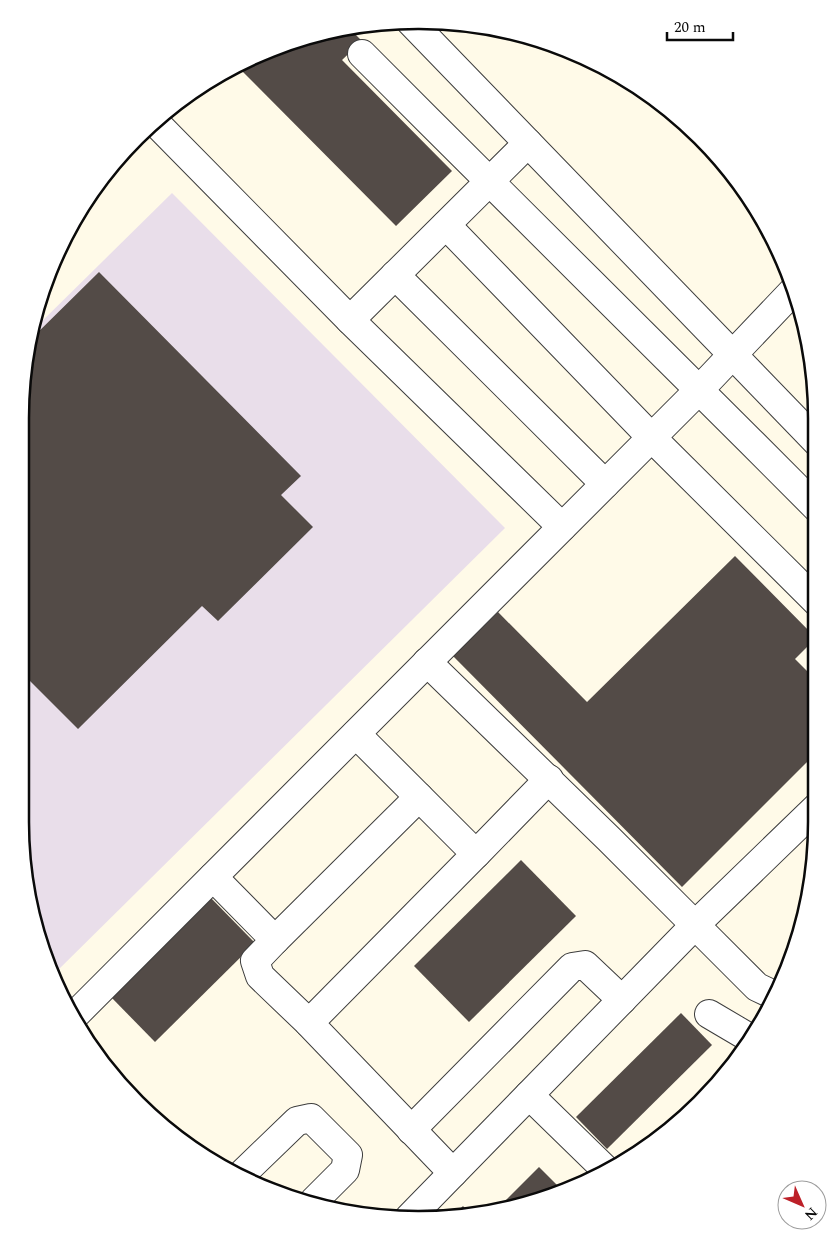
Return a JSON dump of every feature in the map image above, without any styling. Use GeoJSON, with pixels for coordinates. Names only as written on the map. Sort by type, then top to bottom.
{"type":"FeatureCollection","features":[{"type":"Feature","properties":{"kind":"lane"},"geometry":{"type":"LineString","coordinates":[[418,29],[808,433]]}},
{"type":"Feature","properties":{"kind":"lane"},"geometry":{"type":"LineString","coordinates":[[362,54],[808,499]]}},
{"type":"Feature","properties":{"kind":"lane"},"geometry":{"type":"LineString","coordinates":[[160,127],[350,320],[562,527]]}},
{"type":"Feature","properties":{"kind":"lane"},"geometry":{"type":"LineString","coordinates":[[350,320],[528,143]]}},
{"type":"Feature","properties":{"kind":"lane"},"geometry":{"type":"LineString","coordinates":[[446,225],[651,438],[808,593]]}},
{"type":"Feature","properties":{"kind":"lane"},"geometry":{"type":"LineString","coordinates":[[395,275],[605,484]]}},
{"type":"Feature","properties":{"kind":"lane"},"geometry":{"type":"LineString","coordinates":[[79,1011],[699,390],[789,296]]}},
{"type":"Feature","properties":{"kind":"lane"},"geometry":{"type":"LineString","coordinates":[[428,662],[549,779],[757,987],[769,993]]}},
{"type":"Feature","properties":{"kind":"lane"},"geometry":{"type":"LineString","coordinates":[[356,734],[476,854]]}},
{"type":"Feature","properties":{"kind":"lane"},"geometry":{"type":"LineString","coordinates":[[309,1024],[549,779]]}},
{"type":"Feature","properties":{"kind":"lane"},"geometry":{"type":"LineString","coordinates":[[418,797],[255,961],[260,976],[309,1024],[453,1174]]}},
{"type":"Feature","properties":{"kind":"lane"},"geometry":{"type":"LineString","coordinates":[[416,1211],[695,925],[808,816]]}},
{"type":"Feature","properties":{"kind":"lane"},"geometry":{"type":"LineString","coordinates":[[213,877],[275,940]]}},
{"type":"Feature","properties":{"kind":"lane"},"geometry":{"type":"LineString","coordinates":[[411,1130],[572,967],[585,965],[622,1000]]}},
{"type":"Feature","properties":{"kind":"lane"},"geometry":{"type":"LineString","coordinates":[[709,1014],[745,1035]]}},
{"type":"Feature","properties":{"kind":"lane"},"geometry":{"type":"LineString","coordinates":[[529,1095],[601,1165]]}},
{"type":"Feature","properties":{"kind":"lane"},"geometry":{"type":"LineString","coordinates":[[245,1171],[297,1121],[311,1118],[348,1155],[345,1170],[317,1198]]}},
{"type":"Feature","properties":{"kind":"shaded area"},"geometry":{"type":"Polygon","coordinates":[[[172,193],[505,528],[58,970],[49,947],[36,898],[32,872],[29,822],[29,418],[32,368],[41,322],[172,193]]]}},
{"type":"Feature","properties":{"kind":"building"},"geometry":{"type":"Polygon","coordinates":[[[355,34],[362,41],[342,60],[452,171],[396,226],[242,71],[269,58],[318,42],[355,34]]]}},
{"type":"Feature","properties":{"kind":"building"},"geometry":{"type":"Polygon","coordinates":[[[99,272],[301,476],[281,495],[313,527],[218,621],[202,606],[78,729],[29,680],[29,418],[32,368],[39,332],[99,272]]]}},
{"type":"Feature","properties":{"kind":"building"},"geometry":{"type":"Polygon","coordinates":[[[735,556],[808,630],[808,646],[795,659],[808,672],[808,761],[682,887],[453,656],[498,612],[587,702],[735,556]]]}},
{"type":"Feature","properties":{"kind":"building"},"geometry":{"type":"Polygon","coordinates":[[[521,860],[576,916],[469,1022],[414,966],[521,860]]]}},
{"type":"Feature","properties":{"kind":"building"},"geometry":{"type":"Polygon","coordinates":[[[210,897],[255,943],[155,1042],[110,996],[210,897]]]}},
{"type":"Feature","properties":{"kind":"building"},"geometry":{"type":"Polygon","coordinates":[[[681,1013],[712,1045],[607,1149],[576,1117],[681,1013]]]}},
{"type":"Feature","properties":{"kind":"building"},"geometry":{"type":"Polygon","coordinates":[[[539,1167],[558,1186],[544,1191],[504,1202],[539,1167]]]}}]}
